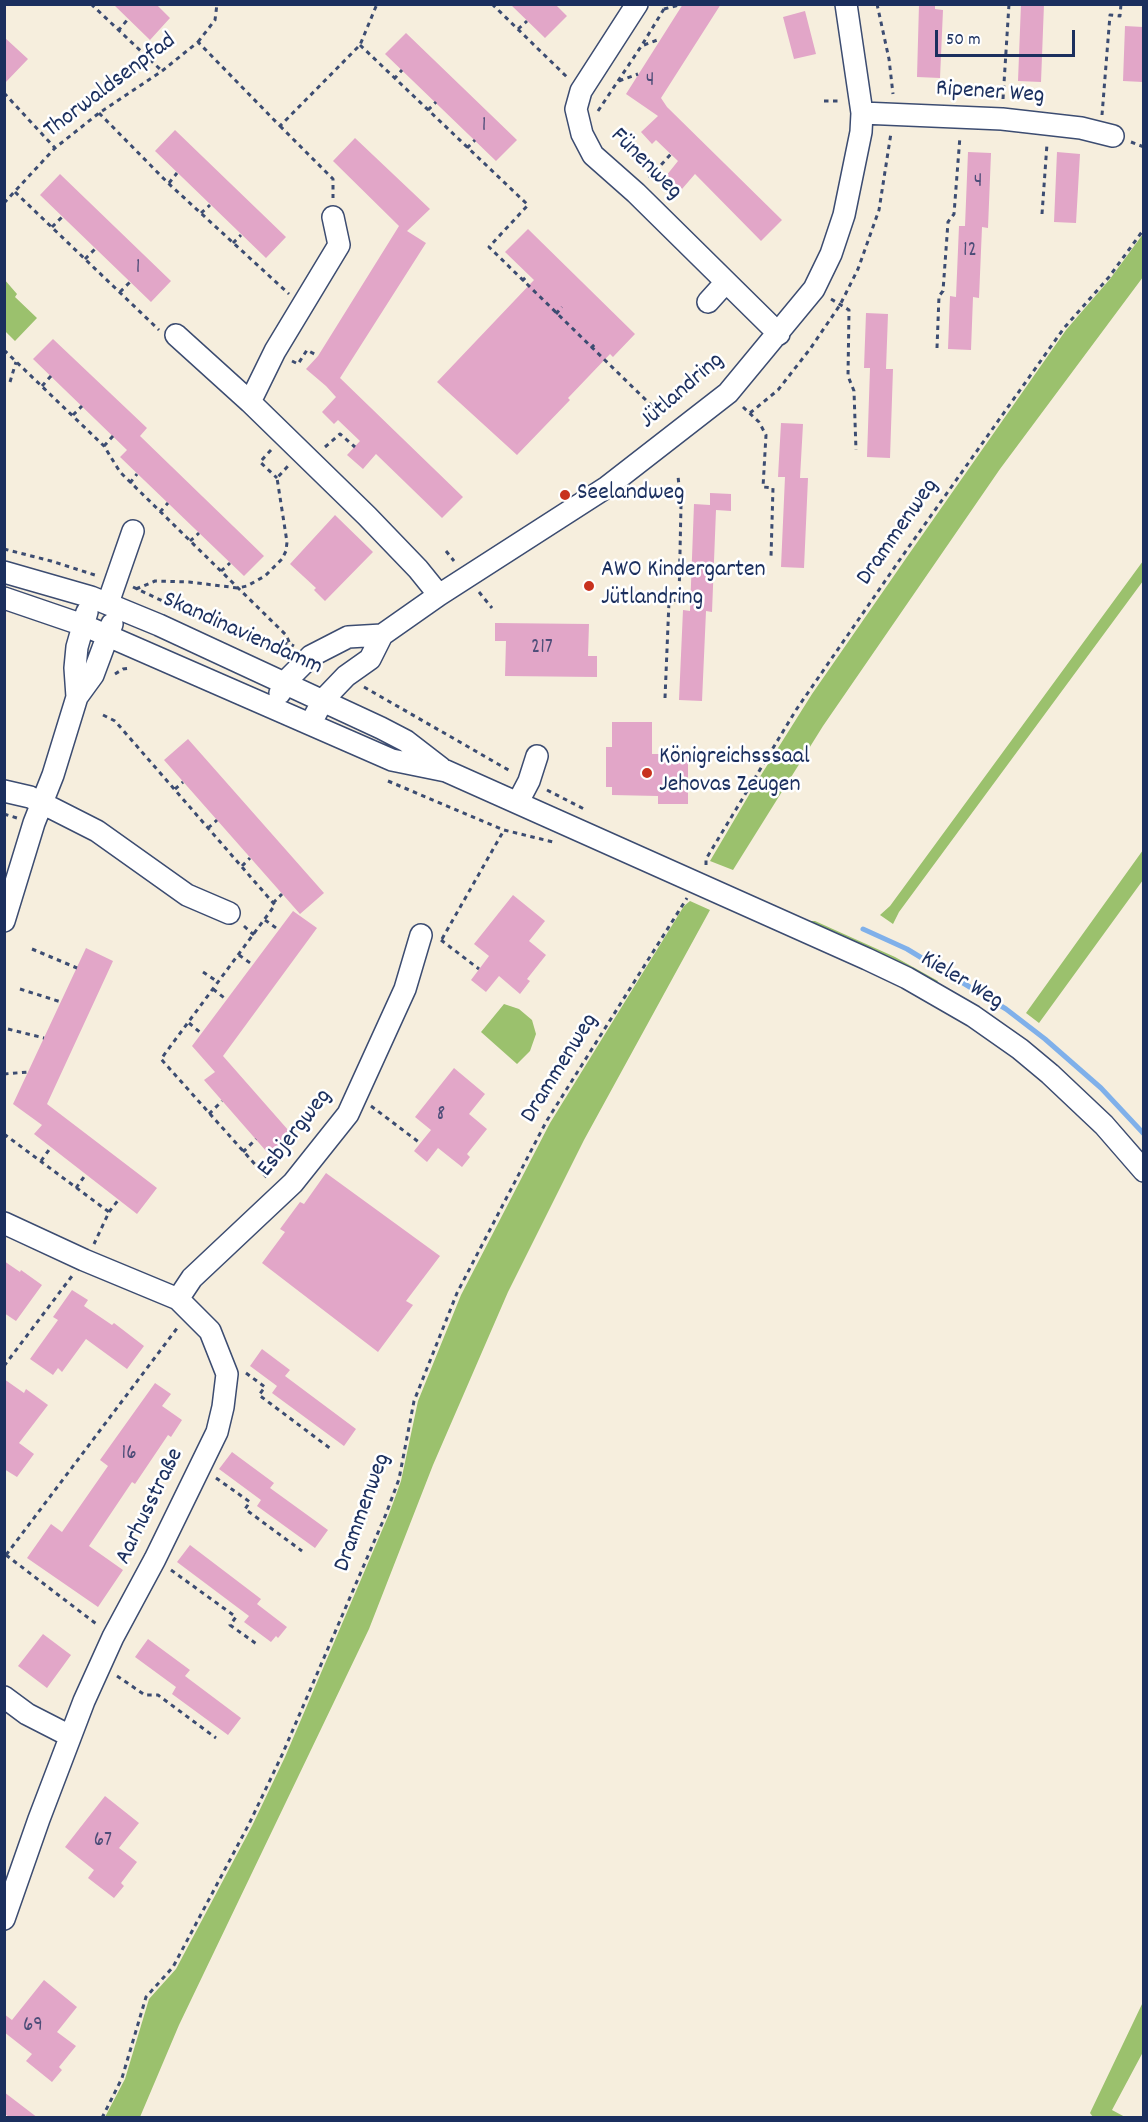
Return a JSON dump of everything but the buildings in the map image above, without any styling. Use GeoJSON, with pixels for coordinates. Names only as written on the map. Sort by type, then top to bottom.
{"type":"FeatureCollection","features":[{"type":"Feature","properties":{"kind":"street","name":"Fünenweg"},"geometry":{"type":"LineString","coordinates":[[638,4],[581,91],[576,109],[582,134],[593,155],[636,193],[779,334]]}},
{"type":"Feature","properties":{"kind":"street","name":"Jütlandring"},"geometry":{"type":"LineString","coordinates":[[311,723],[323,700],[346,676],[370,659],[382,635],[439,595],[607,487],[728,393],[814,289],[831,254],[844,215],[861,132],[862,113],[846,4]]}},
{"type":"Feature","properties":{"kind":"street","name":"Ripener Weg"},"geometry":{"type":"LineString","coordinates":[[862,113],[1002,119],[1107,134]]}},
{"type":"Feature","properties":{"kind":"street"},"geometry":{"type":"LineString","coordinates":[[250,402],[275,351],[339,245],[333,217]]}},
{"type":"Feature","properties":{"kind":"street"},"geometry":{"type":"LineString","coordinates":[[708,302],[726,282]]}},
{"type":"Feature","properties":{"kind":"street"},"geometry":{"type":"LineString","coordinates":[[176,335],[310,460],[418,569],[439,595]]}},
{"type":"Feature","properties":{"kind":"street"},"geometry":{"type":"LineString","coordinates":[[4,921],[34,823],[43,803],[77,697],[93,675],[108,636],[106,603],[133,531]]}},
{"type":"Feature","properties":{"kind":"street","name":"Skandinaviendamm"},"geometry":{"type":"LineString","coordinates":[[4,572],[106,603],[285,682],[406,741],[446,771]]}},
{"type":"Feature","properties":{"kind":"street","name":"Skandinaviendamm"},"geometry":{"type":"LineString","coordinates":[[4,598],[83,625],[397,762],[446,771],[715,893]]}},
{"type":"Feature","properties":{"kind":"street"},"geometry":{"type":"LineString","coordinates":[[77,697],[75,668],[77,647],[83,625],[106,603]]}},
{"type":"Feature","properties":{"kind":"street"},"geometry":{"type":"LineString","coordinates":[[273,707],[285,682],[311,656],[348,637],[382,635]]}},
{"type":"Feature","properties":{"kind":"street"},"geometry":{"type":"LineString","coordinates":[[518,802],[529,781],[537,756]]}},
{"type":"Feature","properties":{"kind":"street"},"geometry":{"type":"LineString","coordinates":[[4,791],[20,794],[43,803],[97,831],[187,895],[229,913]]}},
{"type":"Feature","properties":{"kind":"street","name":"Kieler Weg"},"geometry":{"type":"LineString","coordinates":[[715,893],[867,959],[940,996],[973,1016],[1020,1049],[1081,1101],[1143,1171]]}},
{"type":"Feature","properties":{"kind":"street","name":"Esbjergweg"},"geometry":{"type":"LineString","coordinates":[[184,1305],[192,1278],[282,1195],[300,1176],[348,1114],[405,989],[421,935]]}},
{"type":"Feature","properties":{"kind":"street","name":"Aarhusstraße"},"geometry":{"type":"LineString","coordinates":[[4,1223],[184,1305],[210,1331],[227,1374],[217,1432],[101,1664],[70,1736],[4,1919]]}},
{"type":"Feature","properties":{"kind":"street"},"geometry":{"type":"LineString","coordinates":[[4,1697],[27,1714],[70,1736]]}},
{"type":"Feature","properties":{"kind":"path"},"geometry":{"type":"LineString","coordinates":[[91,4],[162,71]]}},
{"type":"Feature","properties":{"kind":"path"},"geometry":{"type":"LineString","coordinates":[[198,42],[215,20],[217,4]]}},
{"type":"Feature","properties":{"kind":"path"},"geometry":{"type":"LineString","coordinates":[[280,126],[360,45],[377,4]]}},
{"type":"Feature","properties":{"kind":"path"},"geometry":{"type":"LineString","coordinates":[[492,4],[581,91]]}},
{"type":"Feature","properties":{"kind":"path"},"geometry":{"type":"LineString","coordinates":[[582,134],[667,4]]}},
{"type":"Feature","properties":{"kind":"path"},"geometry":{"type":"LineString","coordinates":[[664,9],[683,4]]}},
{"type":"Feature","properties":{"kind":"path"},"geometry":{"type":"LineString","coordinates":[[1002,119],[1009,4]]}},
{"type":"Feature","properties":{"kind":"path"},"geometry":{"type":"LineString","coordinates":[[1107,134],[1110,15],[1120,16],[1121,4]]}},
{"type":"Feature","properties":{"kind":"path"},"geometry":{"type":"LineString","coordinates":[[118,31],[128,19]]}},
{"type":"Feature","properties":{"kind":"path"},"geometry":{"type":"LineString","coordinates":[[518,29],[527,21]]}},
{"type":"Feature","properties":{"kind":"path"},"geometry":{"type":"LineString","coordinates":[[642,45],[660,39]]}},
{"type":"Feature","properties":{"kind":"path","name":"Thorwaldsenpfad"},"geometry":{"type":"LineString","coordinates":[[4,203],[55,148],[99,113],[162,71],[198,42],[333,179],[333,217]]}},
{"type":"Feature","properties":{"kind":"path"},"geometry":{"type":"LineString","coordinates":[[360,45],[528,205],[489,247],[652,406]]}},
{"type":"Feature","properties":{"kind":"path"},"geometry":{"type":"LineString","coordinates":[[394,79],[402,70]]}},
{"type":"Feature","properties":{"kind":"path"},"geometry":{"type":"LineString","coordinates":[[618,82],[638,74]]}},
{"type":"Feature","properties":{"kind":"path"},"geometry":{"type":"LineString","coordinates":[[4,93],[55,148]]}},
{"type":"Feature","properties":{"kind":"path"},"geometry":{"type":"LineString","coordinates":[[428,110],[436,102]]}},
{"type":"Feature","properties":{"kind":"path"},"geometry":{"type":"LineString","coordinates":[[99,113],[168,183],[285,292],[305,303]]}},
{"type":"Feature","properties":{"kind":"path"},"geometry":{"type":"LineString","coordinates":[[937,348],[939,296],[943,291],[948,222],[954,214],[962,117]]}},
{"type":"Feature","properties":{"kind":"path"},"geometry":{"type":"LineString","coordinates":[[1042,214],[1048,124]]}},
{"type":"Feature","properties":{"kind":"path"},"geometry":{"type":"LineString","coordinates":[[467,148],[475,140]]}},
{"type":"Feature","properties":{"kind":"path"},"geometry":{"type":"LineString","coordinates":[[636,193],[671,154]]}},
{"type":"Feature","properties":{"kind":"path"},"geometry":{"type":"LineString","coordinates":[[168,183],[177,173]]}},
{"type":"Feature","properties":{"kind":"path"},"geometry":{"type":"LineString","coordinates":[[15,192],[170,340],[176,335]]}},
{"type":"Feature","properties":{"kind":"path"},"geometry":{"type":"LineString","coordinates":[[201,213],[210,204]]}},
{"type":"Feature","properties":{"kind":"path"},"geometry":{"type":"LineString","coordinates":[[52,227],[62,217]]}},
{"type":"Feature","properties":{"kind":"path","name":"Drammenweg"},"geometry":{"type":"LineString","coordinates":[[706,871],[706,859],[796,710],[1064,328],[1109,277],[1143,228]]}},
{"type":"Feature","properties":{"kind":"path"},"geometry":{"type":"LineString","coordinates":[[233,243],[241,235]]}},
{"type":"Feature","properties":{"kind":"path"},"geometry":{"type":"LineString","coordinates":[[85,259],[95,249]]}},
{"type":"Feature","properties":{"kind":"path"},"geometry":{"type":"LineString","coordinates":[[522,280],[528,275]]}},
{"type":"Feature","properties":{"kind":"path"},"geometry":{"type":"LineString","coordinates":[[120,292],[130,282]]}},
{"type":"Feature","properties":{"kind":"path"},"geometry":{"type":"LineString","coordinates":[[814,289],[849,310],[848,376],[854,391],[856,450]]}},
{"type":"Feature","properties":{"kind":"path"},"geometry":{"type":"LineString","coordinates":[[556,314],[562,307]]}},
{"type":"Feature","properties":{"kind":"path"},"geometry":{"type":"LineString","coordinates":[[591,348],[597,342]]}},
{"type":"Feature","properties":{"kind":"path"},"geometry":{"type":"LineString","coordinates":[[4,350],[104,446],[120,472],[130,483],[286,635],[290,644]]}},
{"type":"Feature","properties":{"kind":"path"},"geometry":{"type":"LineString","coordinates":[[275,351],[298,364],[307,350],[318,356]]}},
{"type":"Feature","properties":{"kind":"path"},"geometry":{"type":"LineString","coordinates":[[10,382],[16,362]]}},
{"type":"Feature","properties":{"kind":"path"},"geometry":{"type":"LineString","coordinates":[[42,386],[51,376]]}},
{"type":"Feature","properties":{"kind":"path"},"geometry":{"type":"LineString","coordinates":[[728,393],[759,422],[765,435],[763,487],[773,488],[771,557]]}},
{"type":"Feature","properties":{"kind":"path"},"geometry":{"type":"LineString","coordinates":[[73,416],[82,406]]}},
{"type":"Feature","properties":{"kind":"path"},"geometry":{"type":"LineString","coordinates":[[136,589],[155,581],[189,582],[238,588],[247,586],[265,576],[282,559],[287,542],[277,478],[260,462],[271,450],[268,446],[281,432]]}},
{"type":"Feature","properties":{"kind":"path"},"geometry":{"type":"LineString","coordinates":[[310,460],[340,434],[355,447]]}},
{"type":"Feature","properties":{"kind":"path"},"geometry":{"type":"LineString","coordinates":[[104,446],[113,436]]}},
{"type":"Feature","properties":{"kind":"path"},"geometry":{"type":"LineString","coordinates":[[277,478],[288,466],[280,458]]}},
{"type":"Feature","properties":{"kind":"path"},"geometry":{"type":"LineString","coordinates":[[130,483],[137,474]]}},
{"type":"Feature","properties":{"kind":"path"},"geometry":{"type":"LineString","coordinates":[[665,698],[669,601],[679,600],[681,505],[678,476]]}},
{"type":"Feature","properties":{"kind":"path"},"geometry":{"type":"LineString","coordinates":[[160,512],[168,503]]}},
{"type":"Feature","properties":{"kind":"path"},"geometry":{"type":"LineString","coordinates":[[190,541],[199,533]]}},
{"type":"Feature","properties":{"kind":"path"},"geometry":{"type":"LineString","coordinates":[[221,571],[230,563]]}},
{"type":"Feature","properties":{"kind":"path"},"geometry":{"type":"LineString","coordinates":[[103,715],[115,721],[275,905],[162,1059],[282,1195]]}},
{"type":"Feature","properties":{"kind":"path"},"geometry":{"type":"LineString","coordinates":[[385,780],[504,830],[441,940],[479,969]]}},
{"type":"Feature","properties":{"kind":"path"},"geometry":{"type":"LineString","coordinates":[[175,789],[183,782]]}},
{"type":"Feature","properties":{"kind":"path"},"geometry":{"type":"LineString","coordinates":[[208,828],[217,820]]}},
{"type":"Feature","properties":{"kind":"path"},"geometry":{"type":"LineString","coordinates":[[242,866],[250,858]]}},
{"type":"Feature","properties":{"kind":"path"},"geometry":{"type":"LineString","coordinates":[[273,903],[282,894]]}},
{"type":"Feature","properties":{"kind":"path","name":"Drammenweg"},"geometry":{"type":"LineString","coordinates":[[102,2118],[122,2078],[146,1997],[172,1967],[249,1824],[287,1745],[386,1514],[399,1479],[414,1401],[457,1293],[546,1122],[689,897]]}},
{"type":"Feature","properties":{"kind":"path"},"geometry":{"type":"LineString","coordinates":[[265,920],[279,930]]}},
{"type":"Feature","properties":{"kind":"path"},"geometry":{"type":"LineString","coordinates":[[32,949],[76,968]]}},
{"type":"Feature","properties":{"kind":"path"},"geometry":{"type":"LineString","coordinates":[[239,955],[253,966]]}},
{"type":"Feature","properties":{"kind":"path"},"geometry":{"type":"LineString","coordinates":[[203,972],[218,982]]}},
{"type":"Feature","properties":{"kind":"path"},"geometry":{"type":"LineString","coordinates":[[20,989],[61,1002]]}},
{"type":"Feature","properties":{"kind":"path"},"geometry":{"type":"LineString","coordinates":[[213,989],[227,1000]]}},
{"type":"Feature","properties":{"kind":"path"},"geometry":{"type":"LineString","coordinates":[[189,1023],[202,1034]]}},
{"type":"Feature","properties":{"kind":"path"},"geometry":{"type":"LineString","coordinates":[[8,1029],[44,1038]]}},
{"type":"Feature","properties":{"kind":"path"},"geometry":{"type":"LineString","coordinates":[[4,1074],[28,1072]]}},
{"type":"Feature","properties":{"kind":"path"},"geometry":{"type":"LineString","coordinates":[[358,1095],[420,1143]]}},
{"type":"Feature","properties":{"kind":"path"},"geometry":{"type":"LineString","coordinates":[[209,1114],[222,1101]]}},
{"type":"Feature","properties":{"kind":"path"},"geometry":{"type":"LineString","coordinates":[[4,1134],[109,1212]]}},
{"type":"Feature","properties":{"kind":"path"},"geometry":{"type":"LineString","coordinates":[[243,1152],[256,1139]]}},
{"type":"Feature","properties":{"kind":"path"},"geometry":{"type":"LineString","coordinates":[[41,1161],[51,1148]]}},
{"type":"Feature","properties":{"kind":"path"},"geometry":{"type":"LineString","coordinates":[[76,1188],[86,1174]]}},
{"type":"Feature","properties":{"kind":"path"},"geometry":{"type":"LineString","coordinates":[[4,1366],[84,1260],[109,1212],[119,1200]]}},
{"type":"Feature","properties":{"kind":"path"},"geometry":{"type":"LineString","coordinates":[[113,1637],[5,1555],[184,1305]]}},
{"type":"Feature","properties":{"kind":"path"},"geometry":{"type":"LineString","coordinates":[[227,1374],[240,1371],[265,1386],[259,1395],[331,1449]]}},
{"type":"Feature","properties":{"kind":"path"},"geometry":{"type":"LineString","coordinates":[[200,1466],[250,1502],[245,1509],[302,1551]]}},
{"type":"Feature","properties":{"kind":"path"},"geometry":{"type":"LineString","coordinates":[[155,1558],[236,1617],[230,1625],[258,1645]]}},
{"type":"Feature","properties":{"kind":"path"},"geometry":{"type":"LineString","coordinates":[[101,1664],[145,1695],[158,1695],[216,1738]]}},
{"type":"Feature","properties":{"kind":"green space"},"geometry":{"type":"Polygon","coordinates":[[[1143,234],[1143,277],[1000,469],[823,726],[733,870],[710,861],[812,694],[1066,330],[1110,279],[1143,234]]]}},
{"type":"Feature","properties":{"kind":"green space"},"geometry":{"type":"Polygon","coordinates":[[[4,279],[17,294],[15,297],[37,318],[15,341],[5,331],[4,279]]]}},
{"type":"Feature","properties":{"kind":"green space"},"geometry":{"type":"Polygon","coordinates":[[[1143,561],[1143,581],[899,912],[893,924],[880,915],[890,906],[1143,561]]]}},
{"type":"Feature","properties":{"kind":"green space"},"geometry":{"type":"Polygon","coordinates":[[[1143,850],[1143,880],[1039,1023],[1026,1013],[1143,850]]]}},
{"type":"Feature","properties":{"kind":"green space"},"geometry":{"type":"Polygon","coordinates":[[[690,901],[710,910],[584,1140],[508,1292],[433,1465],[369,1629],[179,2025],[140,2117],[105,2117],[125,2079],[149,1999],[176,1969],[252,1826],[285,1757],[389,1514],[401,1481],[418,1401],[461,1295],[550,1123],[684,906],[690,901]]]}},
{"type":"Feature","properties":{"kind":"green space"},"geometry":{"type":"Polygon","coordinates":[[[810,921],[815,921],[895,957],[938,981],[937,983],[810,921]]]}},
{"type":"Feature","properties":{"kind":"green space"},"geometry":{"type":"Polygon","coordinates":[[[504,1004],[519,1009],[532,1020],[536,1034],[530,1051],[517,1064],[481,1032],[504,1004]]]}},
{"type":"Feature","properties":{"kind":"green space"},"geometry":{"type":"Polygon","coordinates":[[[1143,2002],[1143,2052],[1112,2110],[1125,2117],[1093,2117],[1090,2113],[1143,2002]]]}},
{"type":"Feature","properties":{"kind":"waterway"},"geometry":{"type":"LineString","coordinates":[[863,929],[907,949],[1006,1009],[1045,1039],[1101,1088],[1144,1134]]}},
{"type":"Feature","properties":{"kind":"place","name":"Seelandweg"},"geometry":{"type":"Point","coordinates":[565,495]}},
{"type":"Feature","properties":{"kind":"place","name":"AWO Kindergarten Jütlandring"},"geometry":{"type":"Point","coordinates":[589,586]}},
{"type":"Feature","properties":{"kind":"place","name":"Königreichsssaal Jehovas Zeugen"},"geometry":{"type":"Point","coordinates":[647,773]}}]}
